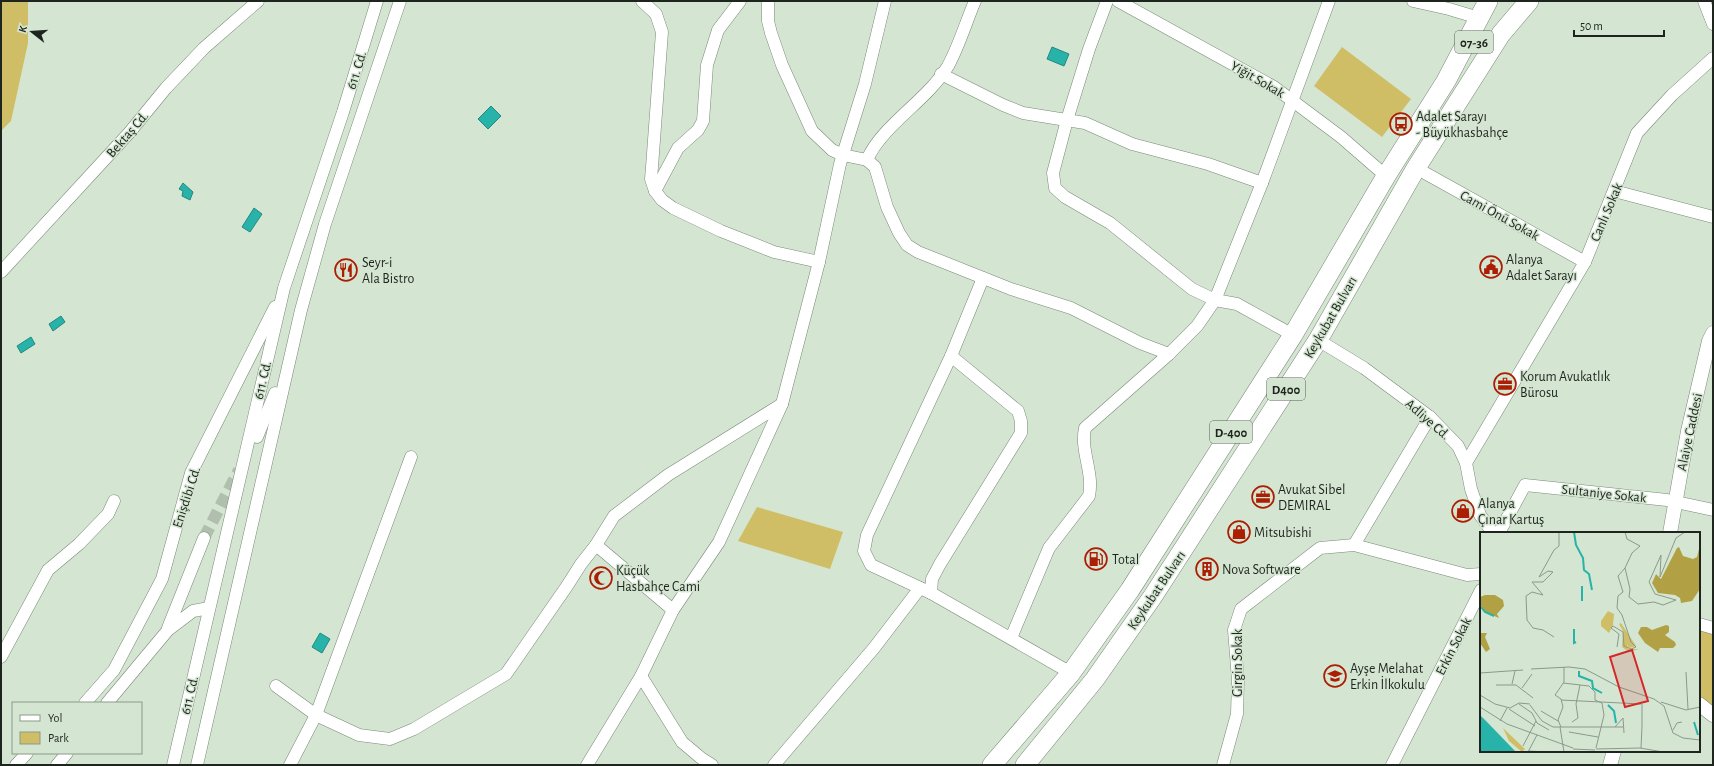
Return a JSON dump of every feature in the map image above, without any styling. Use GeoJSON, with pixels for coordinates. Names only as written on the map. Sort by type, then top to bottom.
{"type":"FeatureCollection","features":[{"type":"Feature","properties":{"kind":"highway"},"geometry":{"type":"LineString","coordinates":[[1446,81],[1488,1]]}},
{"type":"Feature","properties":{"kind":"highway","name":"07-36"},"geometry":{"type":"LineString","coordinates":[[1446,81],[1500,1]]}},
{"type":"Feature","properties":{"kind":"highway","name":"07-36"},"geometry":{"type":"LineString","coordinates":[[1501,34],[1522,1]]}},
{"type":"Feature","properties":{"kind":"highway","name":"Keykubat Bulvarı"},"geometry":{"type":"LineString","coordinates":[[1025,765],[1095,679],[1153,596],[1318,340],[1416,168],[1501,34],[1529,1]]}},
{"type":"Feature","properties":{"kind":"highway","name":"Keykubat Bulvarı"},"geometry":{"type":"LineString","coordinates":[[992,765],[1071,673],[1130,590],[1293,335],[1386,176],[1446,81]]}},
{"type":"Feature","properties":{"kind":"street","name":"Bektaş Cd."},"geometry":{"type":"LineString","coordinates":[[1,272],[129,133],[166,88],[204,48],[258,1]]}},
{"type":"Feature","properties":{"kind":"street","name":"611. Cd."},"geometry":{"type":"LineString","coordinates":[[172,765],[284,288],[343,112],[377,1]]}},
{"type":"Feature","properties":{"kind":"street","name":"611. Cd."},"geometry":{"type":"LineString","coordinates":[[197,765],[287,365],[325,224],[400,1]]}},
{"type":"Feature","properties":{"kind":"street"},"geometry":{"type":"LineString","coordinates":[[642,1],[656,14],[662,32],[651,179],[655,191],[662,200],[673,208],[721,231],[774,252],[819,262]]}},
{"type":"Feature","properties":{"kind":"street"},"geometry":{"type":"LineString","coordinates":[[655,191],[678,148],[698,130],[703,121],[707,65],[718,30],[740,1]]}},
{"type":"Feature","properties":{"kind":"street"},"geometry":{"type":"LineString","coordinates":[[768,1],[768,21],[771,33],[782,65],[812,131],[832,150],[843,155],[867,160],[875,167],[887,207],[899,233],[907,245],[918,252],[1011,289],[1071,308],[1140,343],[1169,354]]}},
{"type":"Feature","properties":{"kind":"street"},"geometry":{"type":"LineString","coordinates":[[587,765],[641,676],[674,610],[719,542],[782,404],[819,262],[843,155],[865,84],[885,1]]}},
{"type":"Feature","properties":{"kind":"street"},"geometry":{"type":"LineString","coordinates":[[867,160],[872,147],[916,104],[948,66],[975,1]]}},
{"type":"Feature","properties":{"kind":"street"},"geometry":{"type":"LineString","coordinates":[[1107,1],[1089,50],[1067,120],[1053,181],[1059,193],[1110,223],[1192,289],[1215,300],[1237,304],[1293,335]]}},
{"type":"Feature","properties":{"kind":"street"},"geometry":{"type":"LineString","coordinates":[[1011,638],[1049,548],[1088,496],[1091,485],[1090,470],[1085,448],[1085,428],[1169,354],[1197,326],[1215,300],[1262,183],[1329,1]]}},
{"type":"Feature","properties":{"kind":"street"},"geometry":{"type":"LineString","coordinates":[[1413,1],[1449,9],[1479,18]]}},
{"type":"Feature","properties":{"kind":"street"},"geometry":{"type":"LineString","coordinates":[[1704,1],[1713,24]]}},
{"type":"Feature","properties":{"kind":"street","name":"Yiğit Sokak"},"geometry":{"type":"LineString","coordinates":[[1125,3],[1274,86],[1386,176]]}},
{"type":"Feature","properties":{"kind":"street","name":"Canlı Sokak"},"geometry":{"type":"LineString","coordinates":[[1466,463],[1585,262],[1637,133],[1672,95],[1713,58]]}},
{"type":"Feature","properties":{"kind":"street"},"geometry":{"type":"LineString","coordinates":[[941,74],[1023,113],[1085,123],[1132,144],[1208,164],[1262,183]]}},
{"type":"Feature","properties":{"kind":"street","name":"Cami Önü Sokak"},"geometry":{"type":"LineString","coordinates":[[1416,168],[1585,262]]}},
{"type":"Feature","properties":{"kind":"street"},"geometry":{"type":"LineString","coordinates":[[1614,192],[1713,217]]}},
{"type":"Feature","properties":{"kind":"street"},"geometry":{"type":"LineString","coordinates":[[983,278],[950,356],[868,534],[864,551],[871,565],[931,593],[1071,673]]}},
{"type":"Feature","properties":{"kind":"street","name":"Enişdibi Cd."},"geometry":{"type":"LineString","coordinates":[[86,702],[114,670],[162,579],[191,473],[284,288]]}},
{"type":"Feature","properties":{"kind":"street","name":"Alaiye Caddesi"},"geometry":{"type":"LineString","coordinates":[[1670,532],[1674,502],[1688,431],[1709,341],[1713,333]]}},
{"type":"Feature","properties":{"kind":"street","name":"Adliye Cd."},"geometry":{"type":"LineString","coordinates":[[1318,340],[1364,368],[1430,417],[1458,446],[1466,463],[1471,489],[1480,515],[1492,532]]}},
{"type":"Feature","properties":{"kind":"street"},"geometry":{"type":"LineString","coordinates":[[931,593],[932,579],[940,564],[1021,433],[1021,421],[1018,411],[950,356]]}},
{"type":"Feature","properties":{"kind":"street"},"geometry":{"type":"LineString","coordinates":[[257,437],[287,365]]}},
{"type":"Feature","properties":{"kind":"street"},"geometry":{"type":"LineString","coordinates":[[276,686],[316,714],[359,735],[390,739],[414,729],[506,674],[581,564],[596,545],[614,516],[668,475],[782,404]]}},
{"type":"Feature","properties":{"kind":"street"},"geometry":{"type":"LineString","coordinates":[[1354,545],[1430,417]]}},
{"type":"Feature","properties":{"kind":"street"},"geometry":{"type":"LineString","coordinates":[[290,765],[316,714],[411,456]]}},
{"type":"Feature","properties":{"kind":"street","name":"Sultaniye Sokak"},"geometry":{"type":"LineString","coordinates":[[1500,532],[1524,485],[1674,502],[1713,510]]}},
{"type":"Feature","properties":{"kind":"street"},"geometry":{"type":"LineString","coordinates":[[1,656],[48,570],[79,544],[108,514],[114,501]]}},
{"type":"Feature","properties":{"kind":"street"},"geometry":{"type":"LineString","coordinates":[[168,630],[204,538]]}},
{"type":"Feature","properties":{"kind":"street"},"geometry":{"type":"LineString","coordinates":[[596,545],[674,610]]}},
{"type":"Feature","properties":{"kind":"street","name":"Girgin Sokak"},"geometry":{"type":"LineString","coordinates":[[1223,765],[1237,714],[1238,680],[1234,630],[1241,609],[1320,548],[1354,545],[1467,575],[1480,574]]}},
{"type":"Feature","properties":{"kind":"street"},"geometry":{"type":"LineString","coordinates":[[774,765],[874,648],[920,588]]}},
{"type":"Feature","properties":{"kind":"street","name":"Erkin Sokak"},"geometry":{"type":"LineString","coordinates":[[1392,765],[1480,592]]}},
{"type":"Feature","properties":{"kind":"street"},"geometry":{"type":"LineString","coordinates":[[108,702],[168,630],[193,611],[209,608]]}},
{"type":"Feature","properties":{"kind":"street"},"geometry":{"type":"LineString","coordinates":[[1700,624],[1713,628]]}},
{"type":"Feature","properties":{"kind":"street"},"geometry":{"type":"LineString","coordinates":[[641,676],[682,742],[712,765]]}},
{"type":"Feature","properties":{"kind":"street"},"geometry":{"type":"LineString","coordinates":[[1700,705],[1713,715]]}},
{"type":"Feature","properties":{"kind":"street"},"geometry":{"type":"LineString","coordinates":[[1610,765],[1614,752]]}},
{"type":"Feature","properties":{"kind":"street"},"geometry":{"type":"LineString","coordinates":[[16,765],[26,754]]}},
{"type":"Feature","properties":{"kind":"street"},"geometry":{"type":"LineString","coordinates":[[57,765],[65,754]]}},
{"type":"Feature","properties":{"kind":"green space"},"geometry":{"type":"Polygon","coordinates":[[[1,1],[28,1],[28,43],[11,121],[1,131],[1,1]]]}},
{"type":"Feature","properties":{"kind":"green space"},"geometry":{"type":"Polygon","coordinates":[[[1342,47],[1411,99],[1382,137],[1314,86],[1342,47]]]}},
{"type":"Feature","properties":{"kind":"green space"},"geometry":{"type":"Polygon","coordinates":[[[757,507],[843,532],[830,569],[738,541],[757,507]]]}},
{"type":"Feature","properties":{"kind":"green space"},"geometry":{"type":"Polygon","coordinates":[[[1700,628],[1713,632],[1713,706],[1700,698],[1700,628]]]}},
{"type":"Feature","properties":{"kind":"water"},"geometry":{"type":"Polygon","coordinates":[[[1052,47],[1069,54],[1064,66],[1047,59],[1052,47]]]}},
{"type":"Feature","properties":{"kind":"water"},"geometry":{"type":"Polygon","coordinates":[[[491,106],[501,116],[488,129],[478,119],[491,106]]]}},
{"type":"Feature","properties":{"kind":"water"},"geometry":{"type":"Polygon","coordinates":[[[183,183],[193,192],[190,200],[182,196],[183,191],[179,189],[183,183]]]}},
{"type":"Feature","properties":{"kind":"water"},"geometry":{"type":"Polygon","coordinates":[[[254,208],[262,214],[250,232],[242,227],[254,208]]]}},
{"type":"Feature","properties":{"kind":"water"},"geometry":{"type":"Polygon","coordinates":[[[61,316],[65,322],[53,331],[49,324],[61,316]]]}},
{"type":"Feature","properties":{"kind":"water"},"geometry":{"type":"Polygon","coordinates":[[[31,337],[35,344],[21,353],[17,346],[31,337]]]}},
{"type":"Feature","properties":{"kind":"water"},"geometry":{"type":"Polygon","coordinates":[[[320,633],[330,639],[322,653],[312,647],[320,633]]]}},
{"type":"Feature","properties":{"kind":"tunnel"},"geometry":{"type":"LineString","coordinates":[[204,538],[239,470]]}},
{"type":"Feature","properties":{"kind":"place","name":"Adalet Sarayı - Büyükhasbahçe"},"geometry":{"type":"Point","coordinates":[1401,124]}},
{"type":"Feature","properties":{"kind":"place","name":"Alanya Adalet Sarayı"},"geometry":{"type":"Point","coordinates":[1491,267]}},
{"type":"Feature","properties":{"kind":"place","name":"Seyr-i Ala Bistro"},"geometry":{"type":"Point","coordinates":[346,270]}},
{"type":"Feature","properties":{"kind":"place","name":"Korum Avukatlık Bürosu"},"geometry":{"type":"Point","coordinates":[1505,384]}},
{"type":"Feature","properties":{"kind":"place","name":"Avukat Sibel DEMIRAL"},"geometry":{"type":"Point","coordinates":[1263,497]}},
{"type":"Feature","properties":{"kind":"place","name":"Alanya Çınar Kartuş"},"geometry":{"type":"Point","coordinates":[1463,511]}},
{"type":"Feature","properties":{"kind":"place","name":"Mitsubishi"},"geometry":{"type":"Point","coordinates":[1239,532]}},
{"type":"Feature","properties":{"kind":"place","name":"Total"},"geometry":{"type":"Point","coordinates":[1096,559]}},
{"type":"Feature","properties":{"kind":"place","name":"Nova Software"},"geometry":{"type":"Point","coordinates":[1207,569]}},
{"type":"Feature","properties":{"kind":"place","name":"Küçük Hasbahçe Cami"},"geometry":{"type":"Point","coordinates":[601,578]}},
{"type":"Feature","properties":{"kind":"place","name":"Ayşe Melahat Erkin İlkokulu"},"geometry":{"type":"Point","coordinates":[1335,676]}}]}
